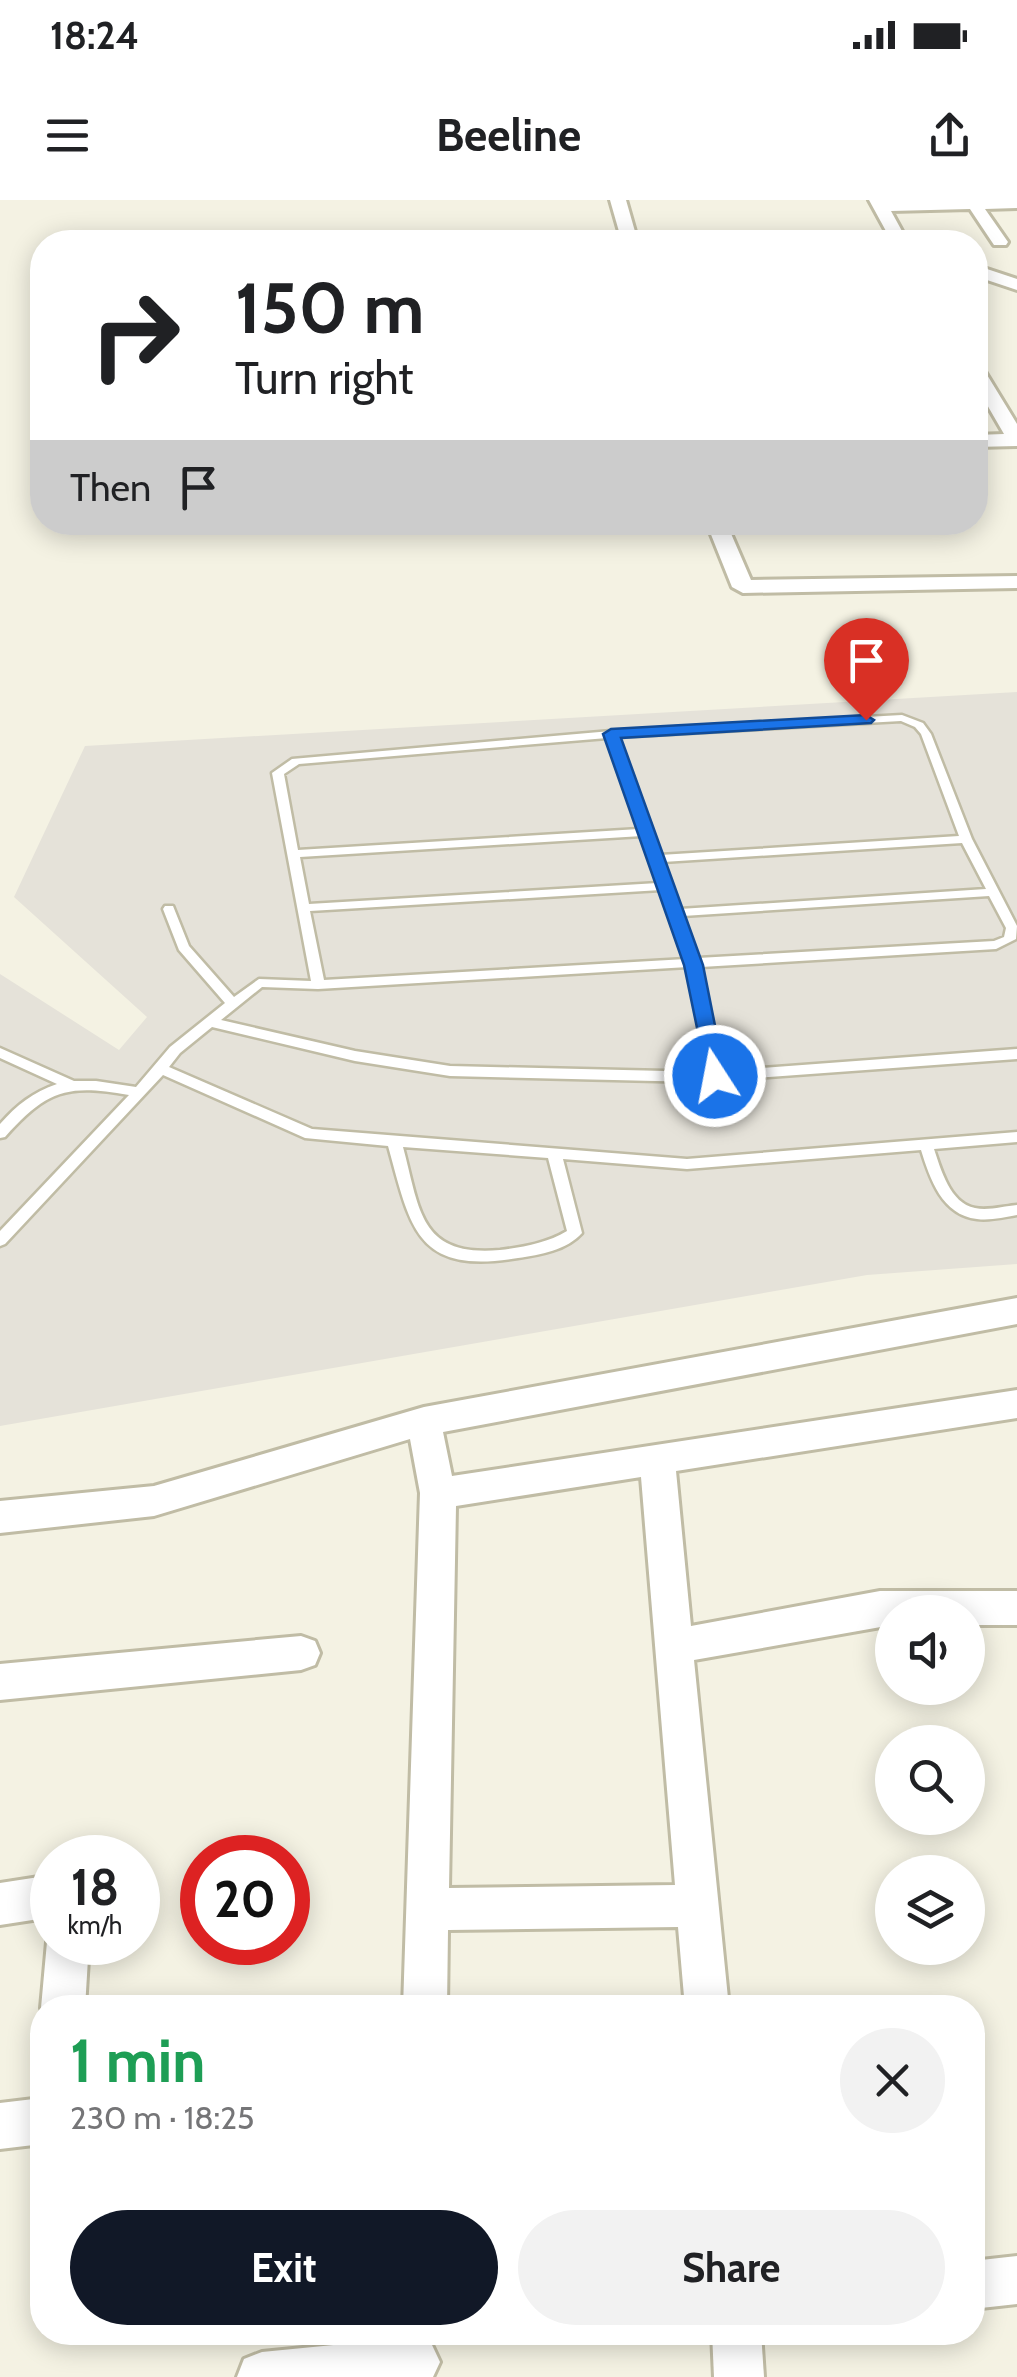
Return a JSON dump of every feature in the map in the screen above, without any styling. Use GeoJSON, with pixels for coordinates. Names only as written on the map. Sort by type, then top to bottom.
{"type":"FeatureCollection","features":[{"type":"Feature","properties":{"kind":"street"},"geometry":{"type":"LineString","coordinates":[[618,200],[627,230]]}},
{"type":"Feature","properties":{"kind":"street"},"geometry":{"type":"LineString","coordinates":[[974,202],[1008,242]]}},
{"type":"Feature","properties":{"kind":"street"},"geometry":{"type":"LineString","coordinates":[[893,230],[879,204],[1017,203]]}},
{"type":"Feature","properties":{"kind":"street"},"geometry":{"type":"LineString","coordinates":[[988,275],[1017,285]]}},
{"type":"Feature","properties":{"kind":"street"},"geometry":{"type":"LineString","coordinates":[[988,391],[1016,440],[988,441]]}},
{"type":"Feature","properties":{"kind":"street"},"geometry":{"type":"LineString","coordinates":[[988,412],[1000,412]]}},
{"type":"Feature","properties":{"kind":"street"},"geometry":{"type":"LineString","coordinates":[[721,535],[743,587],[1017,582]]}},
{"type":"Feature","properties":{"kind":"street"},"geometry":{"type":"LineString","coordinates":[[0,1517],[154,1500],[424,1421],[1017,1310]]}},
{"type":"Feature","properties":{"kind":"street"},"geometry":{"type":"LineString","coordinates":[[438,1493],[1017,1404]]}},
{"type":"Feature","properties":{"kind":"street"},"geometry":{"type":"LineString","coordinates":[[424,1421],[438,1493],[425,1995]]}},
{"type":"Feature","properties":{"kind":"street"},"geometry":{"type":"LineString","coordinates":[[657,1460],[706,1995]]}},
{"type":"Feature","properties":{"kind":"street"},"geometry":{"type":"LineString","coordinates":[[674,1646],[880,1608],[1017,1608]]}},
{"type":"Feature","properties":{"kind":"street"},"geometry":{"type":"LineString","coordinates":[[0,1682],[301,1654]]}},
{"type":"Feature","properties":{"kind":"street"},"geometry":{"type":"LineString","coordinates":[[0,1904],[30,1899]]}},
{"type":"Feature","properties":{"kind":"street"},"geometry":{"type":"LineString","coordinates":[[428,1909],[698,1906]]}},
{"type":"Feature","properties":{"kind":"street"},"geometry":{"type":"LineString","coordinates":[[65,1995],[67,1965]]}},
{"type":"Feature","properties":{"kind":"street"},"geometry":{"type":"LineString","coordinates":[[0,2126],[30,2122]]}},
{"type":"Feature","properties":{"kind":"street"},"geometry":{"type":"LineString","coordinates":[[985,2284],[1017,2280]]}},
{"type":"Feature","properties":{"kind":"street"},"geometry":{"type":"LineString","coordinates":[[737,2345],[739,2377]]}},
{"type":"Feature","properties":{"kind":"street"},"geometry":{"type":"LineString","coordinates":[[262,2377],[415,2357]]}},
{"type":"Feature","properties":{"kind":"lane"},"geometry":{"type":"LineString","coordinates":[[0,1240],[175,1050],[260,983],[318,985],[996,945],[1010,939],[1012,928],[966,840],[926,734],[919,725],[902,718],[611,734],[296,761],[278,773],[318,985]]}},
{"type":"Feature","properties":{"kind":"lane"},"geometry":{"type":"LineString","coordinates":[[611,734],[694,965],[715,1076]]}},
{"type":"Feature","properties":{"kind":"lane"},"geometry":{"type":"LineString","coordinates":[[293,854],[646,832]]}},
{"type":"Feature","properties":{"kind":"lane"},"geometry":{"type":"LineString","coordinates":[[656,859],[966,840]]}},
{"type":"Feature","properties":{"kind":"lane"},"geometry":{"type":"LineString","coordinates":[[304,908],[665,886]]}},
{"type":"Feature","properties":{"kind":"lane"},"geometry":{"type":"LineString","coordinates":[[674,912],[994,892]]}},
{"type":"Feature","properties":{"kind":"lane"},"geometry":{"type":"LineString","coordinates":[[169,909],[183,946],[233,1004]]}},
{"type":"Feature","properties":{"kind":"lane"},"geometry":{"type":"LineString","coordinates":[[209,1022],[355,1056],[450,1070],[715,1076],[1017,1054]]}},
{"type":"Feature","properties":{"kind":"lane"},"geometry":{"type":"LineString","coordinates":[[0,1053],[70,1084],[139,1092]]}},
{"type":"Feature","properties":{"kind":"lane"},"geometry":{"type":"LineString","coordinates":[[161,1069],[310,1134],[554,1154],[688,1164],[1017,1137]]}},
{"type":"Feature","properties":{"kind":"lane"},"geometry":{"type":"LineString","coordinates":[[0,1133],[23,1105],[70,1084]]}},
{"type":"Feature","properties":{"kind":"lane"},"geometry":{"type":"LineString","coordinates":[[394,1141],[420,1230],[436,1248],[469,1260],[552,1248],[575,1233],[554,1154]]}},
{"type":"Feature","properties":{"kind":"lane"},"geometry":{"type":"LineString","coordinates":[[926,1144],[941,1187],[956,1204],[973,1214],[1017,1210]]}},
{"type":"Feature","properties":{"kind":"shaded area"},"geometry":{"type":"Polygon","coordinates":[[[1017,692],[1017,1264],[867,1275],[0,1426],[0,974],[119,1050],[147,1017],[14,897],[85,746],[1017,692]]]}},
{"type":"Feature","properties":{"kind":"route"},"geometry":{"type":"LineString","coordinates":[[715,1076],[694,965],[611,734],[866,720]]}}]}
